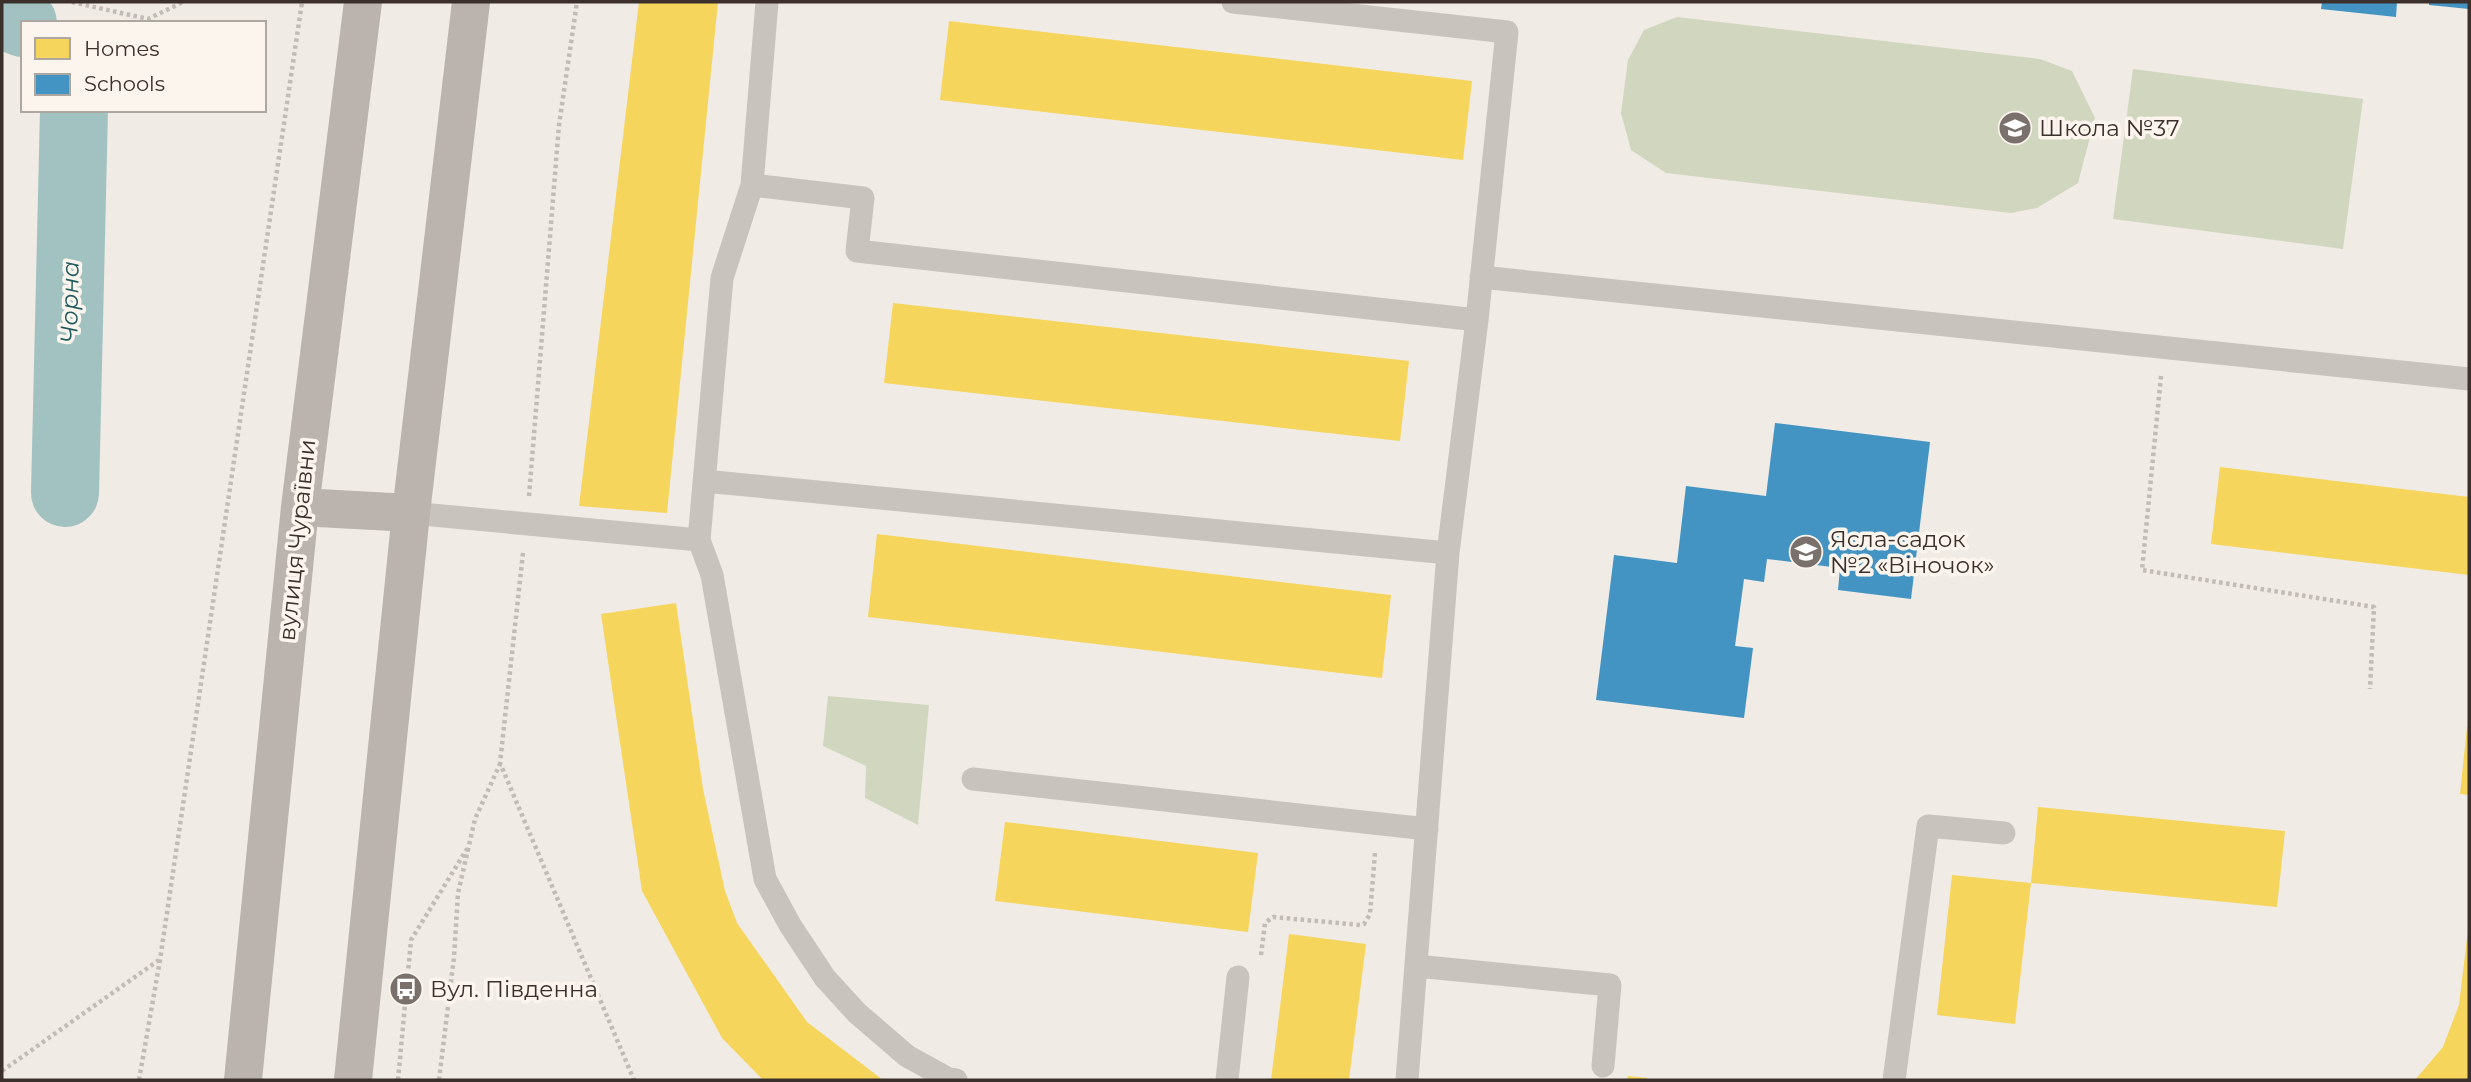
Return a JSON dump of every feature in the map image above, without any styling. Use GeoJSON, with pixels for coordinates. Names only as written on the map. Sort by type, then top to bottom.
{"type":"FeatureCollection","features":[{"type":"Feature","properties":{"kind":"street","name":"вулиця Чураївни"},"geometry":{"type":"LineString","coordinates":[[243,1080],[300,507],[363,2]]}},
{"type":"Feature","properties":{"kind":"street"},"geometry":{"type":"LineString","coordinates":[[353,1080],[411,513],[471,2]]}},
{"type":"Feature","properties":{"kind":"street"},"geometry":{"type":"LineString","coordinates":[[300,507],[411,513]]}},
{"type":"Feature","properties":{"kind":"lane"},"geometry":{"type":"LineString","coordinates":[[767,2],[752,185],[722,278],[699,540],[712,575],[765,879],[790,925],[825,978],[857,1013],[907,1056],[947,1078],[956,1080]]}},
{"type":"Feature","properties":{"kind":"lane"},"geometry":{"type":"LineString","coordinates":[[1233,2],[1507,32],[1477,320],[1448,554],[1407,1080]]}},
{"type":"Feature","properties":{"kind":"lane"},"geometry":{"type":"LineString","coordinates":[[752,185],[863,198],[858,251],[1477,320]]}},
{"type":"Feature","properties":{"kind":"lane"},"geometry":{"type":"LineString","coordinates":[[1481,277],[2469,379]]}},
{"type":"Feature","properties":{"kind":"lane"},"geometry":{"type":"LineString","coordinates":[[704,481],[1448,554]]}},
{"type":"Feature","properties":{"kind":"lane"},"geometry":{"type":"LineString","coordinates":[[411,513],[699,540]]}},
{"type":"Feature","properties":{"kind":"lane"},"geometry":{"type":"LineString","coordinates":[[973,779],[1427,829]]}},
{"type":"Feature","properties":{"kind":"lane"},"geometry":{"type":"LineString","coordinates":[[1894,1080],[1928,826],[2004,833]]}},
{"type":"Feature","properties":{"kind":"lane"},"geometry":{"type":"LineString","coordinates":[[1416,966],[1609,985],[1603,1066]]}},
{"type":"Feature","properties":{"kind":"lane"},"geometry":{"type":"LineString","coordinates":[[1227,1080],[1238,977]]}},
{"type":"Feature","properties":{"kind":"path"},"geometry":{"type":"LineString","coordinates":[[72,2],[148,19],[183,2]]}},
{"type":"Feature","properties":{"kind":"path"},"geometry":{"type":"LineString","coordinates":[[139,1080],[160,960],[302,2]]}},
{"type":"Feature","properties":{"kind":"path"},"geometry":{"type":"LineString","coordinates":[[2163,348],[2143,570],[2374,607],[2370,689]]}},
{"type":"Feature","properties":{"kind":"path"},"geometry":{"type":"LineString","coordinates":[[439,1080],[454,957],[458,894],[475,819],[500,763]]}},
{"type":"Feature","properties":{"kind":"path"},"geometry":{"type":"LineString","coordinates":[[1238,977],[1258,980],[1265,923],[1273,917],[1360,925],[1366,922],[1370,914],[1378,824]]}},
{"type":"Feature","properties":{"kind":"path"},"geometry":{"type":"LineString","coordinates":[[398,1080],[411,940],[469,845]]}},
{"type":"Feature","properties":{"kind":"path"},"geometry":{"type":"LineString","coordinates":[[2,1070],[160,960]]}},
{"type":"Feature","properties":{"kind":"green space"},"geometry":{"type":"Polygon","coordinates":[[[1677,17],[2040,59],[2072,71],[2095,118],[2078,183],[2037,208],[2011,213],[1666,173],[1631,150],[1621,113],[1628,60],[1644,30],[1677,17]]]}},
{"type":"Feature","properties":{"kind":"green space"},"geometry":{"type":"Polygon","coordinates":[[[2133,69],[2363,99],[2343,249],[2113,219],[2133,69]]]}},
{"type":"Feature","properties":{"kind":"green space"},"geometry":{"type":"Polygon","coordinates":[[[828,696],[929,705],[918,825],[865,798],[866,766],[823,746],[828,696]]]}},
{"type":"Feature","properties":{"kind":"building: Homes"},"geometry":{"type":"Polygon","coordinates":[[[639,2],[718,2],[667,513],[579,506],[639,2]]]}},
{"type":"Feature","properties":{"kind":"building: Homes"},"geometry":{"type":"Polygon","coordinates":[[[949,21],[1472,81],[1463,160],[940,100],[949,21]]]}},
{"type":"Feature","properties":{"kind":"building: Homes"},"geometry":{"type":"Polygon","coordinates":[[[893,303],[1409,361],[1400,441],[884,383],[893,303]]]}},
{"type":"Feature","properties":{"kind":"building: Homes"},"geometry":{"type":"Polygon","coordinates":[[[2220,467],[2469,497],[2469,575],[2211,544],[2220,467]]]}},
{"type":"Feature","properties":{"kind":"building: Homes"},"geometry":{"type":"Polygon","coordinates":[[[877,534],[1391,595],[1382,678],[868,617],[877,534]]]}},
{"type":"Feature","properties":{"kind":"building: Homes"},"geometry":{"type":"Polygon","coordinates":[[[676,603],[703,789],[725,891],[737,923],[807,1022],[883,1080],[763,1080],[722,1038],[642,891],[601,614],[676,603]]]}},
{"type":"Feature","properties":{"kind":"building: Homes"},"geometry":{"type":"Polygon","coordinates":[[[2469,727],[2469,795],[2460,794],[2469,727]]]}},
{"type":"Feature","properties":{"kind":"building: Homes"},"geometry":{"type":"Polygon","coordinates":[[[2038,807],[2285,831],[2277,907],[2031,883],[2038,807]]]}},
{"type":"Feature","properties":{"kind":"building: Homes"},"geometry":{"type":"Polygon","coordinates":[[[1005,822],[1258,853],[1248,932],[995,901],[1005,822]]]}},
{"type":"Feature","properties":{"kind":"building: Homes"},"geometry":{"type":"Polygon","coordinates":[[[1952,875],[2031,883],[2015,1024],[1937,1015],[1952,875]]]}},
{"type":"Feature","properties":{"kind":"building: Homes"},"geometry":{"type":"Polygon","coordinates":[[[2468,930],[2469,1080],[2415,1080],[2443,1047],[2459,1005],[2468,930]]]}},
{"type":"Feature","properties":{"kind":"building: Homes"},"geometry":{"type":"Polygon","coordinates":[[[1289,934],[1366,944],[1349,1080],[1271,1080],[1289,934]]]}},
{"type":"Feature","properties":{"kind":"building: Homes"},"geometry":{"type":"Polygon","coordinates":[[[1628,1076],[1647,1078],[1647,1080],[1627,1080],[1628,1076]]]}},
{"type":"Feature","properties":{"kind":"building: Schools"},"geometry":{"type":"Polygon","coordinates":[[[2322,2],[2397,2],[2396,17],[2321,9],[2322,2]]]}},
{"type":"Feature","properties":{"kind":"building: Schools"},"geometry":{"type":"Polygon","coordinates":[[[2429,2],[2469,2],[2469,9],[2429,5],[2429,2]]]}},
{"type":"Feature","properties":{"kind":"building: Schools"},"geometry":{"type":"Polygon","coordinates":[[[1775,423],[1930,442],[1911,599],[1838,590],[1840,568],[1767,559],[1764,582],[1744,579],[1735,646],[1753,648],[1744,718],[1596,700],[1614,555],[1677,563],[1686,486],[1766,496],[1775,423]]]}},
{"type":"Feature","properties":{"kind":"waterway","name":"Чорна"},"geometry":{"type":"LineString","coordinates":[[2,15],[21,22]]}},
{"type":"Feature","properties":{"kind":"waterway","name":"Чорна"},"geometry":{"type":"LineString","coordinates":[[65,493],[74,112]]}},
{"type":"Feature","properties":{"kind":"place","name":"Школа №37"},"geometry":{"type":"Point","coordinates":[2015,128]}},
{"type":"Feature","properties":{"kind":"place","name":"Ясла-садок №2 «Віночок»"},"geometry":{"type":"Point","coordinates":[1806,552]}},
{"type":"Feature","properties":{"kind":"place","name":"Вул. Південна"},"geometry":{"type":"Point","coordinates":[406,989]}}]}
